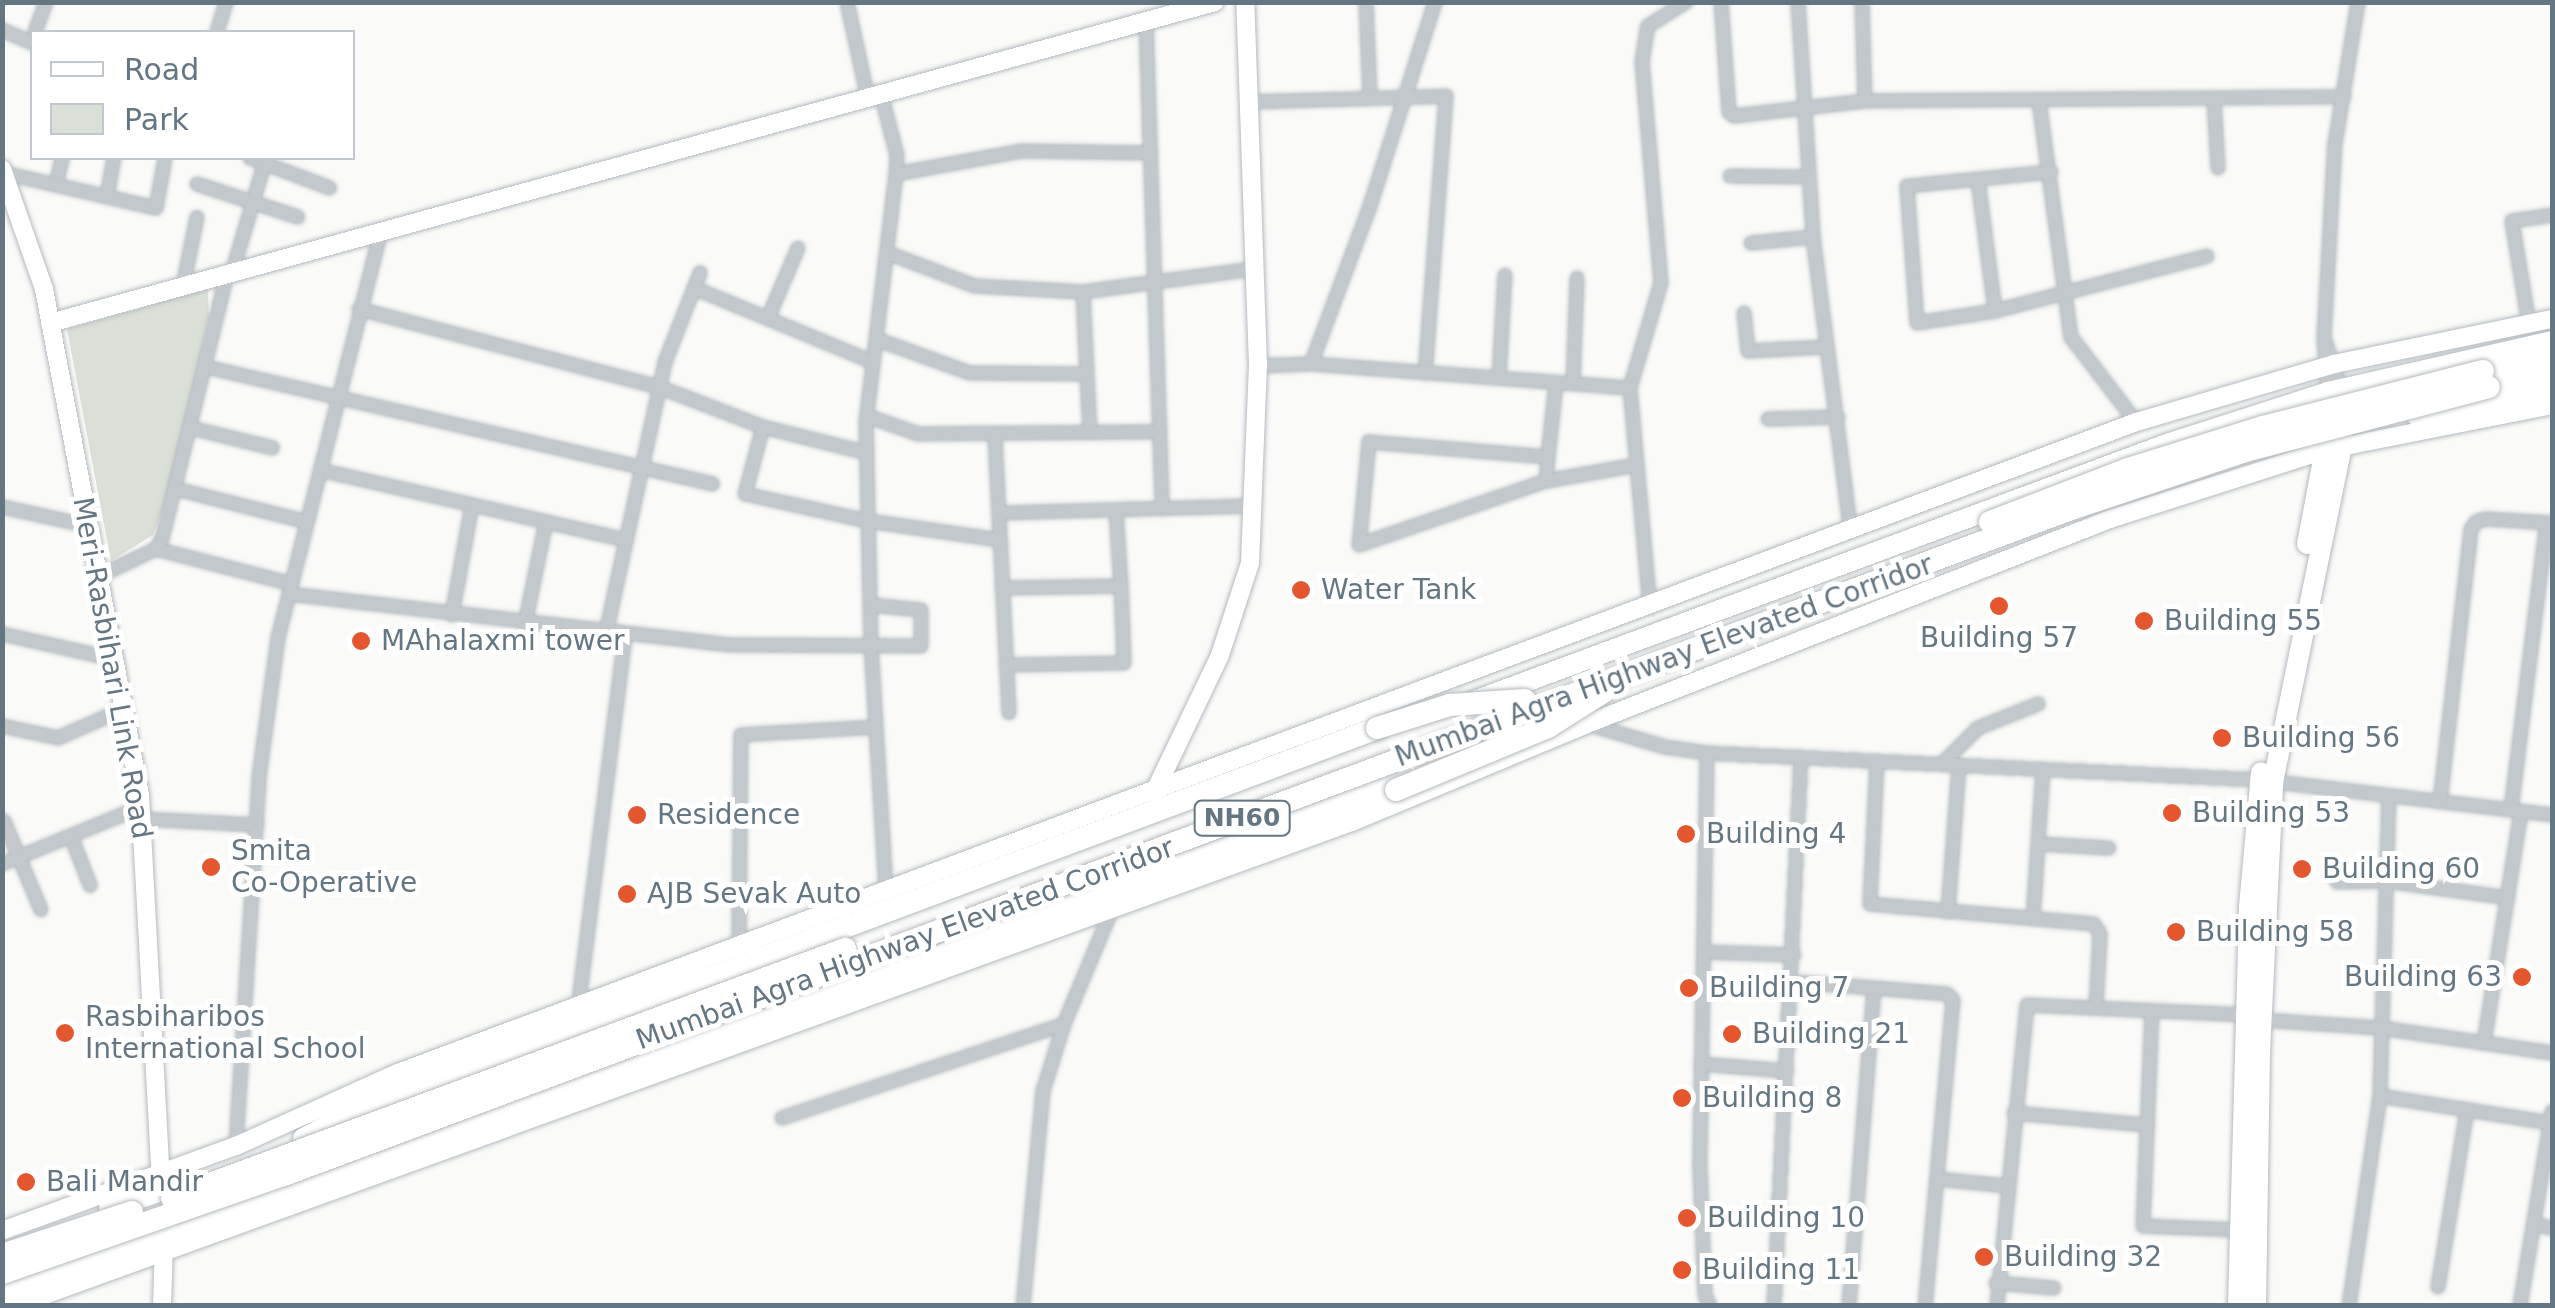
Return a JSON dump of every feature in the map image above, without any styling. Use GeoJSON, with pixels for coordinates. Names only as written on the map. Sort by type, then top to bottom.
{"type":"FeatureCollection","features":[{"type":"Feature","properties":{"kind":"highway","name":"NH60"},"geometry":{"type":"LineString","coordinates":[[2486,379],[2552,356]]}},
{"type":"Feature","properties":{"kind":"highway","name":"NH60"},"geometry":{"type":"LineString","coordinates":[[2486,379],[2552,375]]}},
{"type":"Feature","properties":{"kind":"highway","name":"Mumbai Agra Highway Elevated Corridor"},"geometry":{"type":"LineString","coordinates":[[2,1272],[303,1168],[2180,471],[2486,379]]}},
{"type":"Feature","properties":{"kind":"highway","name":"Mumbai Agra Highway Elevated Corridor"},"geometry":{"type":"LineString","coordinates":[[2,1254],[178,1196],[1524,700],[2128,469],[2348,404],[2486,379]]}},
{"type":"Feature","properties":{"kind":"highway"},"geometry":{"type":"LineString","coordinates":[[2,1295],[1396,790],[1548,727],[1596,700],[1618,678]]}},
{"type":"Feature","properties":{"kind":"highway"},"geometry":{"type":"LineString","coordinates":[[304,1139],[363,1107],[1378,728],[1450,706],[1524,700]]}},
{"type":"Feature","properties":{"kind":"main road"},"geometry":{"type":"LineString","coordinates":[[2,1245],[160,1184],[304,1139],[2096,468],[2334,391],[2552,341]]}},
{"type":"Feature","properties":{"kind":"main road"},"geometry":{"type":"LineString","coordinates":[[2,1282],[164,1238],[2091,510],[2334,441],[2552,390]]}},
{"type":"Feature","properties":{"kind":"main road"},"geometry":{"type":"LineString","coordinates":[[2256,1306],[2240,1230],[2266,781],[2334,441],[2334,391]]}},
{"type":"Feature","properties":{"kind":"main road"},"geometry":{"type":"LineString","coordinates":[[2238,1306],[2248,1282],[2254,1018]]}},
{"type":"Feature","properties":{"kind":"street"},"geometry":{"type":"LineString","coordinates":[[36,30],[46,2]]}},
{"type":"Feature","properties":{"kind":"street"},"geometry":{"type":"LineString","coordinates":[[218,30],[226,2]]}},
{"type":"Feature","properties":{"kind":"street"},"geometry":{"type":"LineString","coordinates":[[848,2],[874,96],[897,154],[867,416],[871,645],[886,892]]}},
{"type":"Feature","properties":{"kind":"street"},"geometry":{"type":"LineString","coordinates":[[50,323],[1215,2]]}},
{"type":"Feature","properties":{"kind":"street"},"geometry":{"type":"LineString","coordinates":[[1154,793],[1239,608],[1250,563],[1258,366],[1245,2]]}},
{"type":"Feature","properties":{"kind":"street"},"geometry":{"type":"LineString","coordinates":[[1366,2],[1370,98]]}},
{"type":"Feature","properties":{"kind":"street"},"geometry":{"type":"LineString","coordinates":[[1311,364],[1406,97],[1435,2]]}},
{"type":"Feature","properties":{"kind":"street"},"geometry":{"type":"LineString","coordinates":[[1721,2],[1730,114],[1865,101],[2344,97]]}},
{"type":"Feature","properties":{"kind":"street"},"geometry":{"type":"LineString","coordinates":[[1798,2],[1813,237],[1851,532]]}},
{"type":"Feature","properties":{"kind":"street"},"geometry":{"type":"LineString","coordinates":[[1862,2],[1865,101]]}},
{"type":"Feature","properties":{"kind":"street"},"geometry":{"type":"LineString","coordinates":[[2334,391],[2324,338],[2335,144],[2358,2]]}},
{"type":"Feature","properties":{"kind":"street"},"geometry":{"type":"LineString","coordinates":[[1650,608],[1630,388],[1660,282],[1642,62],[1648,26],[1680,3]]}},
{"type":"Feature","properties":{"kind":"street"},"geometry":{"type":"LineString","coordinates":[[1146,21],[1162,508]]}},
{"type":"Feature","properties":{"kind":"street"},"geometry":{"type":"LineString","coordinates":[[2,30],[30,38]]}},
{"type":"Feature","properties":{"kind":"street"},"geometry":{"type":"LineString","coordinates":[[1249,102],[1446,96],[1426,372]]}},
{"type":"Feature","properties":{"kind":"street"},"geometry":{"type":"LineString","coordinates":[[2214,99],[2218,168]]}},
{"type":"Feature","properties":{"kind":"street"},"geometry":{"type":"LineString","coordinates":[[2039,101],[2070,337],[2136,422]]}},
{"type":"Feature","properties":{"kind":"street"},"geometry":{"type":"LineString","coordinates":[[896,174],[1021,151],[1151,153]]}},
{"type":"Feature","properties":{"kind":"street"},"geometry":{"type":"LineString","coordinates":[[56,185],[62,160]]}},
{"type":"Feature","properties":{"kind":"street"},"geometry":{"type":"LineString","coordinates":[[107,197],[114,160]]}},
{"type":"Feature","properties":{"kind":"street"},"geometry":{"type":"LineString","coordinates":[[3,171],[156,208],[165,160]]}},
{"type":"Feature","properties":{"kind":"street"},"geometry":{"type":"LineString","coordinates":[[156,550],[176,489],[230,273],[265,160],[330,188]]}},
{"type":"Feature","properties":{"kind":"street","name":"Meri-Rasbihari Link Road"},"geometry":{"type":"LineString","coordinates":[[3,171],[8,204],[44,288],[141,813],[164,1238],[162,1306]]}},
{"type":"Feature","properties":{"kind":"street"},"geometry":{"type":"LineString","coordinates":[[2051,172],[1906,186],[1917,323],[1995,311],[2207,256]]}},
{"type":"Feature","properties":{"kind":"street"},"geometry":{"type":"LineString","coordinates":[[1730,176],[1808,177]]}},
{"type":"Feature","properties":{"kind":"street"},"geometry":{"type":"LineString","coordinates":[[1978,180],[1995,311]]}},
{"type":"Feature","properties":{"kind":"street"},"geometry":{"type":"LineString","coordinates":[[197,184],[298,217]]}},
{"type":"Feature","properties":{"kind":"street"},"geometry":{"type":"LineString","coordinates":[[2529,324],[2512,221],[2552,215]]}},
{"type":"Feature","properties":{"kind":"street"},"geometry":{"type":"LineString","coordinates":[[183,286],[197,216]]}},
{"type":"Feature","properties":{"kind":"street"},"geometry":{"type":"LineString","coordinates":[[236,1146],[267,713],[291,589],[381,232]]}},
{"type":"Feature","properties":{"kind":"street"},"geometry":{"type":"LineString","coordinates":[[1751,243],[1813,237]]}},
{"type":"Feature","properties":{"kind":"street"},"geometry":{"type":"LineString","coordinates":[[768,318],[798,248]]}},
{"type":"Feature","properties":{"kind":"street"},"geometry":{"type":"LineString","coordinates":[[888,253],[975,286],[1083,292],[1254,268]]}},
{"type":"Feature","properties":{"kind":"street"},"geometry":{"type":"LineString","coordinates":[[606,633],[660,387],[700,273]]}},
{"type":"Feature","properties":{"kind":"street"},"geometry":{"type":"LineString","coordinates":[[1499,378],[1505,275]]}},
{"type":"Feature","properties":{"kind":"street"},"geometry":{"type":"LineString","coordinates":[[1573,384],[1577,278]]}},
{"type":"Feature","properties":{"kind":"street"},"geometry":{"type":"LineString","coordinates":[[694,288],[874,362]]}},
{"type":"Feature","properties":{"kind":"street"},"geometry":{"type":"LineString","coordinates":[[1083,292],[1090,433]]}},
{"type":"Feature","properties":{"kind":"street"},"geometry":{"type":"LineString","coordinates":[[359,309],[660,387],[763,426],[867,454]]}},
{"type":"Feature","properties":{"kind":"street"},"geometry":{"type":"LineString","coordinates":[[1744,312],[1748,352],[1826,347]]}},
{"type":"Feature","properties":{"kind":"street"},"geometry":{"type":"LineString","coordinates":[[2,1230],[160,1184],[398,1073],[1650,608],[2136,422],[2329,365],[2552,320]]}},
{"type":"Feature","properties":{"kind":"street"},"geometry":{"type":"LineString","coordinates":[[876,339],[970,374],[1087,374]]}},
{"type":"Feature","properties":{"kind":"street"},"geometry":{"type":"LineString","coordinates":[[1258,366],[1311,364],[1630,388]]}},
{"type":"Feature","properties":{"kind":"street"},"geometry":{"type":"LineString","coordinates":[[206,367],[713,484]]}},
{"type":"Feature","properties":{"kind":"street"},"geometry":{"type":"LineString","coordinates":[[1546,481],[1556,382]]}},
{"type":"Feature","properties":{"kind":"street"},"geometry":{"type":"LineString","coordinates":[[14,1306],[164,1238],[1112,910],[1352,822],[1586,724],[2110,520],[2334,441],[2552,405]]}},
{"type":"Feature","properties":{"kind":"street"},"geometry":{"type":"LineString","coordinates":[[867,416],[918,434],[1160,432]]}},
{"type":"Feature","properties":{"kind":"street"},"geometry":{"type":"LineString","coordinates":[[1768,419],[1838,417]]}},
{"type":"Feature","properties":{"kind":"street"},"geometry":{"type":"LineString","coordinates":[[763,426],[744,494],[868,521],[1000,540]]}},
{"type":"Feature","properties":{"kind":"street"},"geometry":{"type":"LineString","coordinates":[[192,428],[273,448]]}},
{"type":"Feature","properties":{"kind":"street"},"geometry":{"type":"LineString","coordinates":[[995,436],[1009,713]]}},
{"type":"Feature","properties":{"kind":"street"},"geometry":{"type":"LineString","coordinates":[[1548,457],[1370,442],[1359,545],[1546,481],[1637,466]]}},
{"type":"Feature","properties":{"kind":"street"},"geometry":{"type":"LineString","coordinates":[[320,470],[626,540]]}},
{"type":"Feature","properties":{"kind":"street"},"geometry":{"type":"LineString","coordinates":[[176,489],[307,522]]}},
{"type":"Feature","properties":{"kind":"street"},"geometry":{"type":"LineString","coordinates":[[452,615],[472,505]]}},
{"type":"Feature","properties":{"kind":"street"},"geometry":{"type":"LineString","coordinates":[[999,513],[1254,506]]}},
{"type":"Feature","properties":{"kind":"street"},"geometry":{"type":"LineString","coordinates":[[2,507],[89,526]]}},
{"type":"Feature","properties":{"kind":"street"},"geometry":{"type":"LineString","coordinates":[[1006,665],[1124,663],[1116,510]]}},
{"type":"Feature","properties":{"kind":"street"},"geometry":{"type":"LineString","coordinates":[[2440,802],[2471,530],[2476,522],[2486,519],[2550,523],[2508,898],[2484,1043]]}},
{"type":"Feature","properties":{"kind":"street"},"geometry":{"type":"LineString","coordinates":[[525,624],[546,522]]}},
{"type":"Feature","properties":{"kind":"street"},"geometry":{"type":"LineString","coordinates":[[98,576],[156,550],[291,589],[452,615],[730,645],[921,646],[921,610],[870,605]]}},
{"type":"Feature","properties":{"kind":"street"},"geometry":{"type":"LineString","coordinates":[[1002,588],[1121,586]]}},
{"type":"Feature","properties":{"kind":"street"},"geometry":{"type":"LineString","coordinates":[[2,634],[114,659]]}},
{"type":"Feature","properties":{"kind":"street"},"geometry":{"type":"LineString","coordinates":[[578,1009],[625,635]]}},
{"type":"Feature","properties":{"kind":"street"},"geometry":{"type":"LineString","coordinates":[[1942,764],[1972,732],[2038,704]]}},
{"type":"Feature","properties":{"kind":"street"},"geometry":{"type":"LineString","coordinates":[[2,726],[58,738],[124,709]]}},
{"type":"Feature","properties":{"kind":"street"},"geometry":{"type":"LineString","coordinates":[[1586,724],[1665,748],[1707,753],[2266,781],[2552,815]]}},
{"type":"Feature","properties":{"kind":"street"},"geometry":{"type":"LineString","coordinates":[[739,948],[741,735],[875,727]]}},
{"type":"Feature","properties":{"kind":"street"},"geometry":{"type":"LineString","coordinates":[[1707,753],[1700,1166],[1706,1295],[1710,1306]]}},
{"type":"Feature","properties":{"kind":"street"},"geometry":{"type":"LineString","coordinates":[[1774,1306],[1802,757]]}},
{"type":"Feature","properties":{"kind":"street"},"geometry":{"type":"LineString","coordinates":[[1877,760],[1869,902],[2099,927],[2096,1007]]}},
{"type":"Feature","properties":{"kind":"street"},"geometry":{"type":"LineString","coordinates":[[1948,912],[1959,765]]}},
{"type":"Feature","properties":{"kind":"street"},"geometry":{"type":"LineString","coordinates":[[2033,919],[2043,770]]}},
{"type":"Feature","properties":{"kind":"street"},"geometry":{"type":"LineString","coordinates":[[2348,1306],[2380,1096],[2389,796]]}},
{"type":"Feature","properties":{"kind":"street"},"geometry":{"type":"LineString","coordinates":[[2,864],[141,813],[257,825]]}},
{"type":"Feature","properties":{"kind":"street"},"geometry":{"type":"LineString","coordinates":[[4,821],[40,910]]}},
{"type":"Feature","properties":{"kind":"street"},"geometry":{"type":"LineString","coordinates":[[71,836],[90,886]]}},
{"type":"Feature","properties":{"kind":"street"},"geometry":{"type":"LineString","coordinates":[[2038,844],[2108,848]]}},
{"type":"Feature","properties":{"kind":"street"},"geometry":{"type":"LineString","coordinates":[[2337,882],[2386,881],[2508,898]]}},
{"type":"Feature","properties":{"kind":"street"},"geometry":{"type":"LineString","coordinates":[[1023,1306],[1043,1091],[1064,1024],[1112,910]]}},
{"type":"Feature","properties":{"kind":"street"},"geometry":{"type":"LineString","coordinates":[[1704,952],[1794,955]]}},
{"type":"Feature","properties":{"kind":"street"},"geometry":{"type":"LineString","coordinates":[[1792,982],[1947,994],[1953,1000],[1925,1306]]}},
{"type":"Feature","properties":{"kind":"street"},"geometry":{"type":"LineString","coordinates":[[1849,1306],[1874,988]]}},
{"type":"Feature","properties":{"kind":"street"},"geometry":{"type":"LineString","coordinates":[[1996,1306],[2027,1005],[2152,1010],[2382,1028],[2552,1053]]}},
{"type":"Feature","properties":{"kind":"street"},"geometry":{"type":"LineString","coordinates":[[2152,1010],[2142,1226],[2240,1230]]}},
{"type":"Feature","properties":{"kind":"street"},"geometry":{"type":"LineString","coordinates":[[782,1118],[1064,1024]]}},
{"type":"Feature","properties":{"kind":"street"},"geometry":{"type":"LineString","coordinates":[[1701,1064],[1787,1071]]}},
{"type":"Feature","properties":{"kind":"street"},"geometry":{"type":"LineString","coordinates":[[2380,1096],[2552,1117],[2520,1306]]}},
{"type":"Feature","properties":{"kind":"street"},"geometry":{"type":"LineString","coordinates":[[2438,1287],[2467,1109]]}},
{"type":"Feature","properties":{"kind":"street"},"geometry":{"type":"LineString","coordinates":[[2014,1113],[2147,1125]]}},
{"type":"Feature","properties":{"kind":"street"},"geometry":{"type":"LineString","coordinates":[[1936,1179],[2006,1186]]}},
{"type":"Feature","properties":{"kind":"street"},"geometry":{"type":"LineString","coordinates":[[2534,1224],[2552,1228]]}},
{"type":"Feature","properties":{"kind":"street"},"geometry":{"type":"LineString","coordinates":[[1996,1283],[2054,1288]]}},
{"type":"Feature","properties":{"kind":"green space"},"geometry":{"type":"Polygon","coordinates":[[[208,289],[209,317],[169,492],[153,535],[111,561],[67,329],[208,289]]]}},
{"type":"Feature","properties":{"kind":"place","name":"Water Tank"},"geometry":{"type":"Point","coordinates":[1301,590]}},
{"type":"Feature","properties":{"kind":"place","name":"Building 57"},"geometry":{"type":"Point","coordinates":[1999,606]}},
{"type":"Feature","properties":{"kind":"place","name":"Building 55"},"geometry":{"type":"Point","coordinates":[2144,621]}},
{"type":"Feature","properties":{"kind":"place","name":"MAhalaxmi tower"},"geometry":{"type":"Point","coordinates":[361,641]}},
{"type":"Feature","properties":{"kind":"place","name":"Building 56"},"geometry":{"type":"Point","coordinates":[2222,738]}},
{"type":"Feature","properties":{"kind":"place","name":"Building 53"},"geometry":{"type":"Point","coordinates":[2172,813]}},
{"type":"Feature","properties":{"kind":"place","name":"Residence"},"geometry":{"type":"Point","coordinates":[637,815]}},
{"type":"Feature","properties":{"kind":"place","name":"Building 4"},"geometry":{"type":"Point","coordinates":[1686,834]}},
{"type":"Feature","properties":{"kind":"place","name":"Smita Co-Operative"},"geometry":{"type":"Point","coordinates":[211,867]}},
{"type":"Feature","properties":{"kind":"place","name":"Building 60"},"geometry":{"type":"Point","coordinates":[2302,869]}},
{"type":"Feature","properties":{"kind":"place","name":"AJB Sevak Auto"},"geometry":{"type":"Point","coordinates":[627,894]}},
{"type":"Feature","properties":{"kind":"place","name":"Building 58"},"geometry":{"type":"Point","coordinates":[2176,932]}},
{"type":"Feature","properties":{"kind":"place","name":"Building 63"},"geometry":{"type":"Point","coordinates":[2522,977]}},
{"type":"Feature","properties":{"kind":"place","name":"Building 7"},"geometry":{"type":"Point","coordinates":[1689,988]}},
{"type":"Feature","properties":{"kind":"place","name":"Rasbiharibos International School"},"geometry":{"type":"Point","coordinates":[65,1033]}},
{"type":"Feature","properties":{"kind":"place","name":"Building 21"},"geometry":{"type":"Point","coordinates":[1732,1034]}},
{"type":"Feature","properties":{"kind":"place","name":"Building 8"},"geometry":{"type":"Point","coordinates":[1682,1098]}},
{"type":"Feature","properties":{"kind":"place","name":"Bali Mandir"},"geometry":{"type":"Point","coordinates":[26,1182]}},
{"type":"Feature","properties":{"kind":"place","name":"Building 10"},"geometry":{"type":"Point","coordinates":[1687,1218]}},
{"type":"Feature","properties":{"kind":"place","name":"Building 32"},"geometry":{"type":"Point","coordinates":[1984,1257]}},
{"type":"Feature","properties":{"kind":"place","name":"Building 11"},"geometry":{"type":"Point","coordinates":[1682,1270]}}]}
